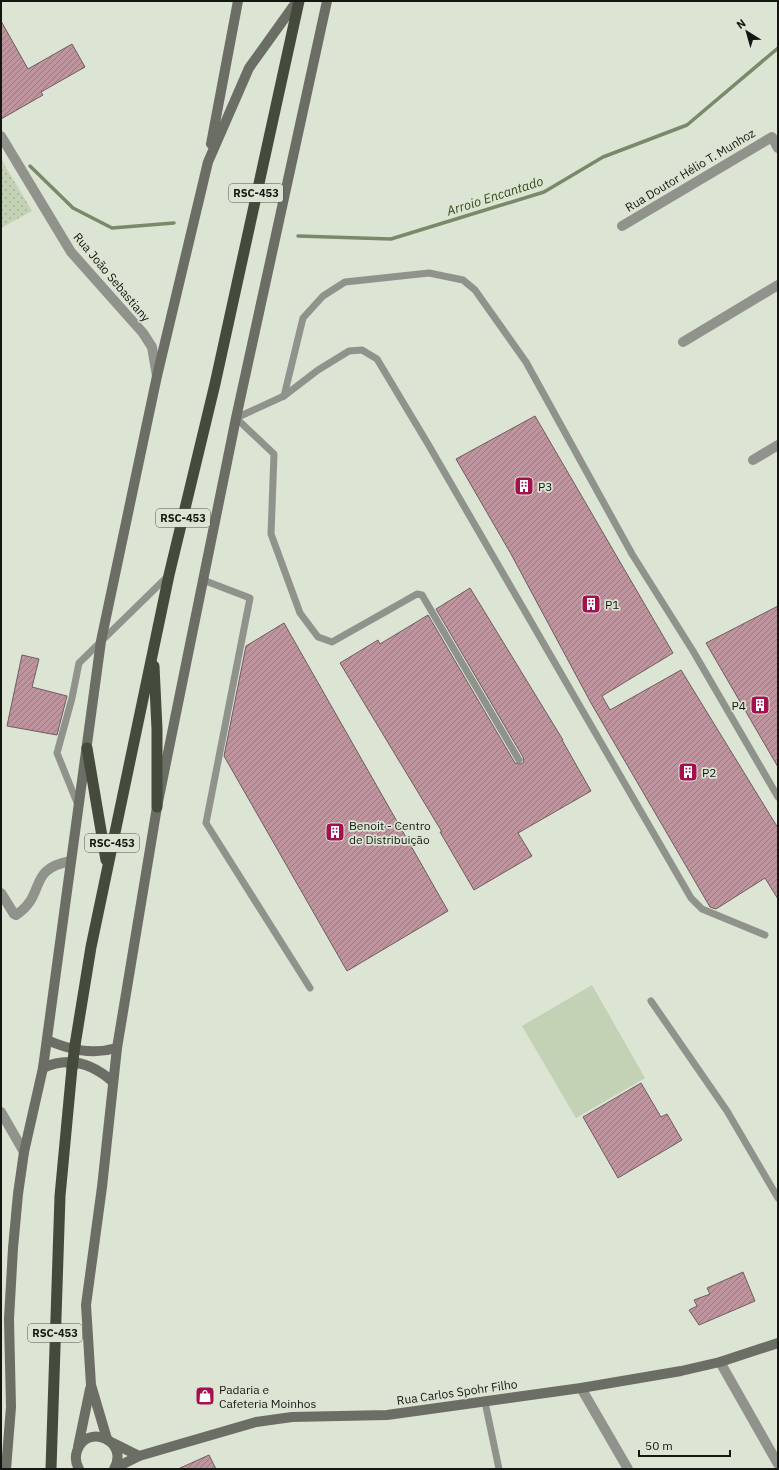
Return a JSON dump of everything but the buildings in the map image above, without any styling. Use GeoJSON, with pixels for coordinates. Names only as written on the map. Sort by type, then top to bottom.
{"type":"FeatureCollection","features":[{"type":"Feature","properties":{"kind":"highway","name":"RSC-453"},"geometry":{"type":"LineString","coordinates":[[51,1469],[60,1196],[72,1068],[91,947],[169,576],[215,384],[298,1]]}},
{"type":"Feature","properties":{"kind":"highway","name":"RSC-453"},"geometry":{"type":"LineString","coordinates":[[154,651],[158,729],[157,807]]}},
{"type":"Feature","properties":{"kind":"highway"},"geometry":{"type":"LineString","coordinates":[[87,748],[107,867]]}},
{"type":"Feature","properties":{"kind":"main road"},"geometry":{"type":"LineString","coordinates":[[6,1469],[10,1439],[11,1407],[9,1318],[13,1248],[24,1152],[43,1068],[102,641],[157,376],[208,162],[238,1]]}},
{"type":"Feature","properties":{"kind":"main road"},"geometry":{"type":"LineString","coordinates":[[208,162],[249,68],[298,1]]}},
{"type":"Feature","properties":{"kind":"main road"},"geometry":{"type":"LineString","coordinates":[[115,1468],[118,1455],[110,1441],[91,1385],[86,1304],[102,1187],[117,1048],[157,807],[236,418],[327,1]]}},
{"type":"Feature","properties":{"kind":"main road"},"geometry":{"type":"LineString","coordinates":[[46,1040],[86,1052],[103,1052],[117,1048]]}},
{"type":"Feature","properties":{"kind":"main road"},"geometry":{"type":"LineString","coordinates":[[43,1068],[56,1062],[80,1063],[103,1072],[113,1082]]}},
{"type":"Feature","properties":{"kind":"main road","name":"Rua Carlos Spohr Filho"},"geometry":{"type":"LineString","coordinates":[[115,1468],[139,1456],[256,1422],[292,1417],[387,1415],[581,1388],[681,1371],[720,1362],[778,1343]]}},
{"type":"Feature","properties":{"kind":"main road"},"geometry":{"type":"LineString","coordinates":[[78,1468],[76,1453],[91,1385]]}},
{"type":"Feature","properties":{"kind":"main road"},"geometry":{"type":"LineString","coordinates":[[76,1453],[82,1442],[88,1438],[101,1437],[139,1456]]}},
{"type":"Feature","properties":{"kind":"main road"},"geometry":{"type":"LineString","coordinates":[[1,1449],[10,1439]]}},
{"type":"Feature","properties":{"kind":"street","name":"Rua João Sebastiany"},"geometry":{"type":"LineString","coordinates":[[1,136],[71,252],[146,338],[152,347],[157,376]]}},
{"type":"Feature","properties":{"kind":"street","name":"Rua Doutor Hélio T. Munhoz"},"geometry":{"type":"LineString","coordinates":[[622,226],[772,137],[778,148]]}},
{"type":"Feature","properties":{"kind":"street"},"geometry":{"type":"LineString","coordinates":[[683,342],[778,285]]}},
{"type":"Feature","properties":{"kind":"street"},"geometry":{"type":"LineString","coordinates":[[753,460],[778,445]]}},
{"type":"Feature","properties":{"kind":"street"},"geometry":{"type":"LineString","coordinates":[[1,893],[16,915],[30,904],[44,873],[52,866],[71,861]]}},
{"type":"Feature","properties":{"kind":"street"},"geometry":{"type":"LineString","coordinates":[[1,1112],[24,1152]]}},
{"type":"Feature","properties":{"kind":"street"},"geometry":{"type":"LineString","coordinates":[[720,1362],[778,1464]]}},
{"type":"Feature","properties":{"kind":"street"},"geometry":{"type":"LineString","coordinates":[[581,1388],[628,1469]]}},
{"type":"Feature","properties":{"kind":"lane"},"geometry":{"type":"LineString","coordinates":[[284,396],[303,318],[323,296],[345,282],[429,273],[463,280],[476,290],[526,362],[632,554],[694,651],[778,797]]}},
{"type":"Feature","properties":{"kind":"lane"},"geometry":{"type":"LineString","coordinates":[[519,760],[422,595],[417,594],[332,642],[318,637],[300,613],[271,534],[274,454],[236,418],[284,396],[318,370],[349,351],[362,350],[377,359],[428,444],[691,898],[702,909],[765,935]]}},
{"type":"Feature","properties":{"kind":"lane"},"geometry":{"type":"LineString","coordinates":[[79,807],[57,753],[72,698],[79,663],[169,576]]}},
{"type":"Feature","properties":{"kind":"lane"},"geometry":{"type":"LineString","coordinates":[[203,580],[250,598],[206,823],[310,988]]}},
{"type":"Feature","properties":{"kind":"lane"},"geometry":{"type":"LineString","coordinates":[[651,1001],[727,1111],[778,1198]]}},
{"type":"Feature","properties":{"kind":"lane"},"geometry":{"type":"LineString","coordinates":[[485,1402],[498,1469]]}},
{"type":"Feature","properties":{"kind":"green space"},"geometry":{"type":"Polygon","coordinates":[[[1,159],[32,211],[1,228],[1,159]]]}},
{"type":"Feature","properties":{"kind":"green space"},"geometry":{"type":"Polygon","coordinates":[[[592,985],[645,1078],[576,1118],[522,1026],[592,985]]]}},
{"type":"Feature","properties":{"kind":"waterway","name":"Arroio Encantado"},"geometry":{"type":"LineString","coordinates":[[298,236],[391,239],[544,192],[603,157],[687,125],[778,48]]}},
{"type":"Feature","properties":{"kind":"waterway"},"geometry":{"type":"LineString","coordinates":[[30,166],[73,208],[112,228],[174,223]]}},
{"type":"Feature","properties":{"kind":"place","name":"P3"},"geometry":{"type":"Point","coordinates":[524,486]}},
{"type":"Feature","properties":{"kind":"place","name":"P1"},"geometry":{"type":"Point","coordinates":[591,604]}},
{"type":"Feature","properties":{"kind":"place","name":"P4"},"geometry":{"type":"Point","coordinates":[760,705]}},
{"type":"Feature","properties":{"kind":"place","name":"P2"},"geometry":{"type":"Point","coordinates":[688,772]}},
{"type":"Feature","properties":{"kind":"place","name":"Benoit - Centro de Distribuição"},"geometry":{"type":"Point","coordinates":[335,832]}},
{"type":"Feature","properties":{"kind":"place","name":"Padaria e Cafeteria Moinhos"},"geometry":{"type":"Point","coordinates":[205,1396]}}]}
